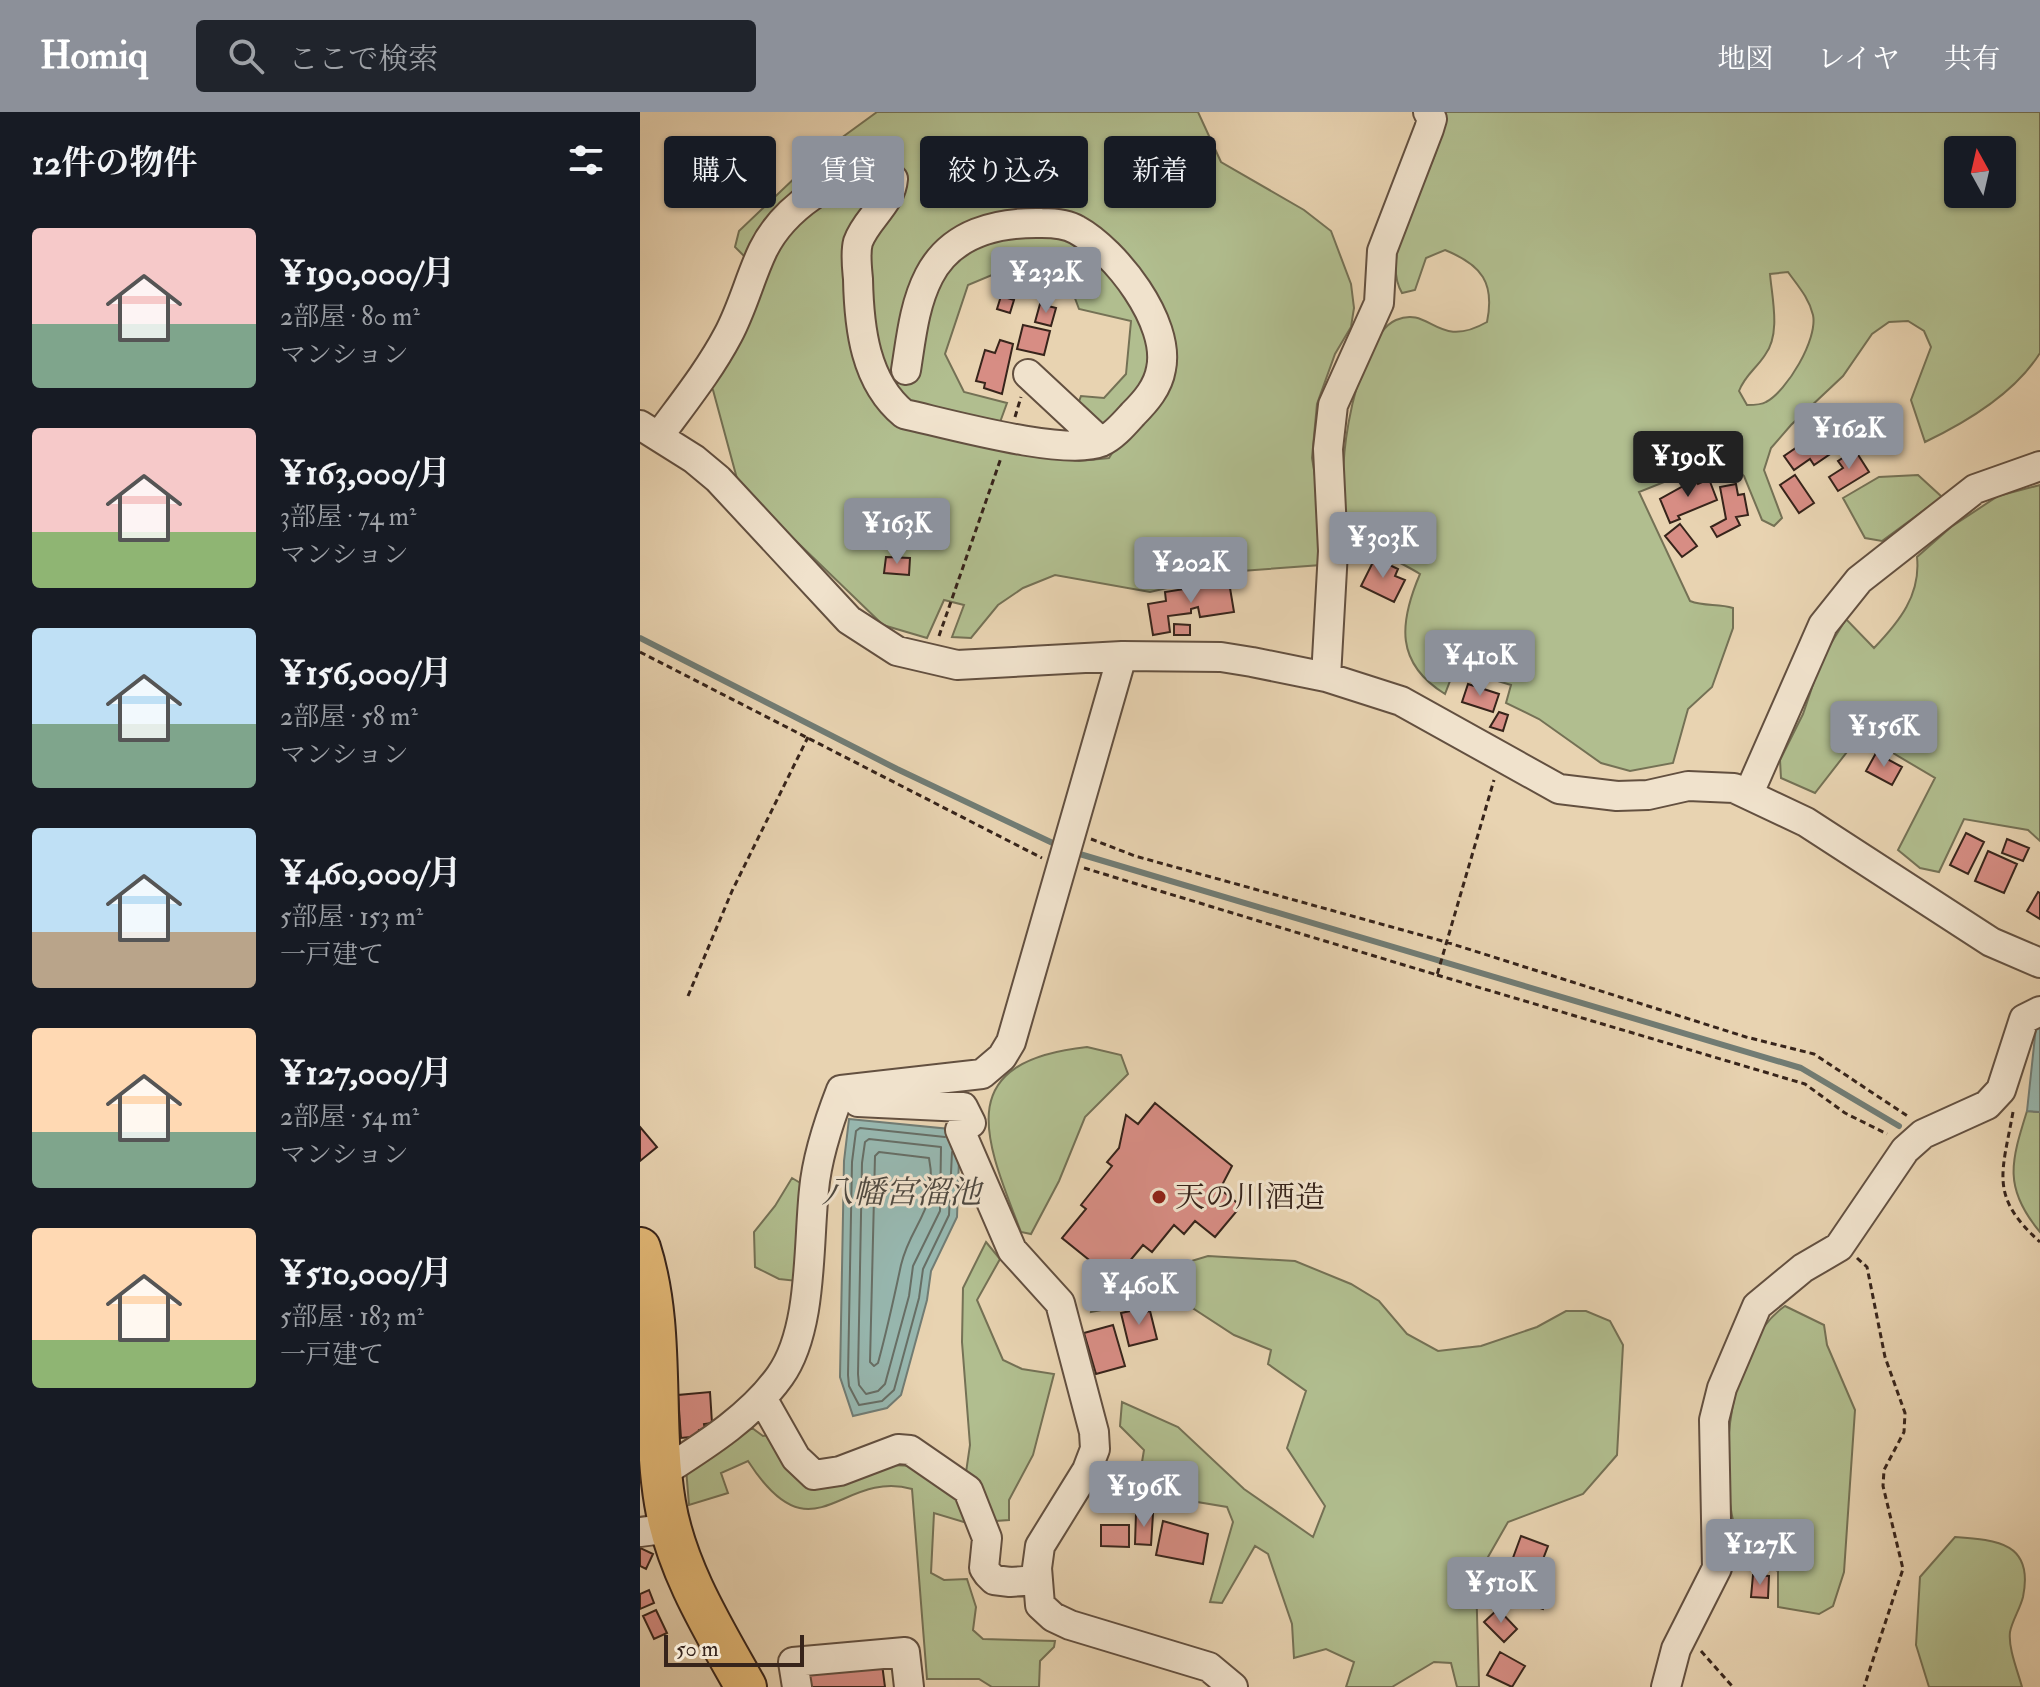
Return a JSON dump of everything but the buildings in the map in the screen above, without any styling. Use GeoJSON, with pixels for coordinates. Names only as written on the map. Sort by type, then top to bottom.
{"type":"FeatureCollection","features":[{"type":"Feature","properties":{"kind":"highway"},"geometry":{"type":"LineString","coordinates":[[640,1248],[651,1295],[662,1473],[655,1530],[746,1687]]}},
{"type":"Feature","properties":{"kind":"street"},"geometry":{"type":"LineString","coordinates":[[1326,677],[1333,551],[1328,449],[1333,405],[1379,303],[1382,251],[1429,129],[1432,119],[1428,112]]}},
{"type":"Feature","properties":{"kind":"street"},"geometry":{"type":"LineString","coordinates":[[906,370],[915,314],[929,275],[945,252],[982,229],[1017,222],[1075,228],[1105,250],[1140,295],[1154,321],[1162,368],[1151,395],[1101,442],[1070,447],[904,414],[892,404],[878,383],[864,348],[857,244],[869,221],[892,192],[893,179],[879,166],[832,184],[795,208],[780,225],[764,248],[736,319],[713,361],[650,431],[718,479],[849,620],[897,651],[957,665],[1122,656],[1221,657],[1326,677],[1401,701],[1559,789],[1617,796],[1709,786],[1749,793],[1806,822],[1991,942],[2040,963]]}},
{"type":"Feature","properties":{"kind":"street"},"geometry":{"type":"LineString","coordinates":[[1026,380],[1101,442]]}},
{"type":"Feature","properties":{"kind":"street"},"geometry":{"type":"LineString","coordinates":[[1749,793],[1823,625],[1859,580],[1975,489],[1999,477],[2040,466]]}},
{"type":"Feature","properties":{"kind":"street"},"geometry":{"type":"LineString","coordinates":[[662,1473],[748,1412],[783,1373],[800,1323],[814,1187],[841,1090],[982,1074],[1002,1057],[1011,1042],[1122,656]]}},
{"type":"Feature","properties":{"kind":"street"},"geometry":{"type":"LineString","coordinates":[[1666,1687],[1685,1633],[1717,1568],[1714,1420],[1737,1349],[1757,1306],[1803,1268],[1839,1247],[1914,1142],[1973,1114],[1994,1098],[2010,1071],[2024,1019],[2040,1011]]}},
{"type":"Feature","properties":{"kind":"street"},"geometry":{"type":"LineString","coordinates":[[837,1101],[963,1107],[971,1123],[960,1130],[1012,1250],[1060,1303],[1088,1402],[1095,1449],[1087,1470],[1040,1546],[1040,1605],[1053,1617],[1209,1667],[1233,1687]]}},
{"type":"Feature","properties":{"kind":"street"},"geometry":{"type":"LineString","coordinates":[[762,1398],[796,1458],[814,1475],[840,1471],[898,1449],[910,1450],[927,1460],[968,1490],[975,1502],[987,1538],[984,1568],[988,1574],[994,1580],[1010,1582],[1038,1580]]}},
{"type":"Feature","properties":{"kind":"street"},"geometry":{"type":"LineString","coordinates":[[797,1687],[793,1662],[905,1652],[909,1687]]}},
{"type":"Feature","properties":{"kind":"path"},"geometry":{"type":"LineString","coordinates":[[945,619],[1026,380]]}},
{"type":"Feature","properties":{"kind":"path"},"geometry":{"type":"LineString","coordinates":[[640,652],[1035,855],[1067,848],[1135,856],[1446,942],[1746,1037],[1814,1054],[1913,1120],[1914,1142],[1890,1136],[1845,1113],[1805,1084],[1088,869],[1067,848]]}},
{"type":"Feature","properties":{"kind":"path"},"geometry":{"type":"LineString","coordinates":[[688,996],[732,891],[808,737]]}},
{"type":"Feature","properties":{"kind":"path"},"geometry":{"type":"LineString","coordinates":[[1437,975],[1501,757]]}},
{"type":"Feature","properties":{"kind":"path"},"geometry":{"type":"LineString","coordinates":[[2015,1102],[2003,1172],[2003,1197],[2022,1226],[2040,1242]]}},
{"type":"Feature","properties":{"kind":"path"},"geometry":{"type":"LineString","coordinates":[[1839,1247],[1867,1267],[1885,1357],[1905,1413],[1904,1432],[1884,1470],[1883,1486],[1903,1569],[1864,1687]]}},
{"type":"Feature","properties":{"kind":"path"},"geometry":{"type":"LineString","coordinates":[[1685,1633],[1733,1687]]}},
{"type":"Feature","properties":{"kind":"green space"},"geometry":{"type":"Polygon","coordinates":[[[877,112],[1198,112],[1209,136],[1104,136],[1104,208],[1216,208],[1216,151],[1221,162],[1304,210],[1331,231],[1351,284],[1354,308],[1351,327],[1335,354],[1317,404],[1312,458],[1319,500],[1321,565],[1241,571],[1150,592],[1055,575],[1023,588],[998,605],[971,638],[952,637],[964,605],[944,600],[927,638],[883,625],[739,486],[713,390],[709,386],[760,272],[735,247],[739,231],[763,208],[776,208],[776,196],[792,181],[792,208],[904,208],[904,136],[844,136],[877,112]],[[999,272],[968,285],[945,354],[964,392],[1007,403],[991,447],[1079,461],[1109,458],[1119,442],[1077,407],[1081,396],[1104,398],[1126,374],[1131,321],[1079,309],[1073,293],[999,272]]]}},
{"type":"Feature","properties":{"kind":"green space"},"geometry":{"type":"Polygon","coordinates":[[[1445,112],[2040,112],[2040,353],[2017,381],[1973,416],[1925,442],[1911,400],[1931,347],[1924,331],[1908,321],[1889,322],[1872,334],[1843,376],[1771,448],[1764,470],[1782,518],[1774,526],[1762,520],[1744,476],[1724,458],[1639,492],[1690,601],[1733,608],[1733,628],[1712,687],[1688,709],[1673,763],[1630,771],[1601,763],[1539,719],[1506,703],[1511,685],[1455,668],[1445,694],[1429,682],[1417,669],[1406,641],[1408,609],[1420,574],[1362,541],[1347,518],[1343,491],[1349,422],[1368,357],[1381,333],[1396,320],[1408,317],[1456,332],[1487,322],[1487,286],[1477,269],[1458,256],[1445,250],[1426,258],[1415,290],[1402,293],[1396,277],[1396,260],[1406,221],[1437,149],[1445,112]],[[1788,272],[1770,274],[1773,337],[1765,355],[1739,391],[1747,405],[1764,403],[1774,396],[1791,376],[1806,350],[1813,315],[1803,292],[1788,272]]]}},
{"type":"Feature","properties":{"kind":"green space"},"geometry":{"type":"Polygon","coordinates":[[[1918,475],[1942,497],[1882,541],[1865,538],[1843,498],[1879,477],[1918,475]]]}},
{"type":"Feature","properties":{"kind":"green space"},"geometry":{"type":"Polygon","coordinates":[[[2040,485],[2040,841],[2028,830],[1964,819],[1939,872],[1920,868],[1898,850],[1935,778],[1861,734],[1815,793],[1781,778],[1780,760],[1803,714],[1822,658],[1846,619],[1874,648],[1892,628],[1912,596],[1917,557],[1951,527],[1998,496],[2040,485]]]}},
{"type":"Feature","properties":{"kind":"green space"},"geometry":{"type":"Polygon","coordinates":[[[1087,1047],[1121,1055],[1128,1074],[1085,1117],[1059,1181],[1031,1234],[1021,1232],[990,1137],[989,1110],[996,1088],[1014,1069],[1043,1055],[1087,1047]]]}},
{"type":"Feature","properties":{"kind":"green space"},"geometry":{"type":"Polygon","coordinates":[[[2027,1111],[2040,1112],[2040,1232],[2020,1202],[2015,1188],[2014,1160],[2027,1111]]]}},
{"type":"Feature","properties":{"kind":"green space"},"geometry":{"type":"Polygon","coordinates":[[[792,1178],[807,1187],[797,1281],[779,1279],[755,1267],[754,1232],[792,1178]]]}},
{"type":"Feature","properties":{"kind":"green space"},"geometry":{"type":"Polygon","coordinates":[[[986,1242],[1000,1259],[977,1300],[1003,1360],[1022,1369],[1054,1374],[1033,1455],[1009,1500],[1009,1520],[967,1523],[934,1513],[931,1573],[944,1580],[967,1579],[976,1607],[973,1630],[983,1639],[1055,1641],[1054,1647],[1040,1661],[1039,1687],[992,1687],[979,1679],[927,1679],[912,1489],[887,1486],[865,1490],[809,1509],[791,1505],[771,1490],[748,1461],[721,1473],[728,1493],[689,1505],[686,1468],[752,1428],[763,1436],[769,1435],[798,1479],[890,1465],[916,1466],[962,1500],[970,1445],[962,1342],[963,1288],[986,1242]]]}},
{"type":"Feature","properties":{"kind":"green space"},"geometry":{"type":"Polygon","coordinates":[[[1208,1256],[1295,1261],[1351,1284],[1379,1301],[1407,1334],[1438,1351],[1481,1346],[1537,1327],[1566,1311],[1586,1311],[1610,1321],[1623,1345],[1617,1455],[1583,1494],[1508,1522],[1476,1578],[1479,1687],[1457,1687],[1451,1663],[1434,1662],[1392,1687],[1346,1687],[1354,1662],[1326,1649],[1294,1658],[1292,1624],[1268,1554],[1255,1546],[1222,1603],[1210,1602],[1233,1522],[1227,1507],[1137,1492],[1144,1450],[1120,1426],[1122,1402],[1178,1427],[1244,1489],[1313,1537],[1325,1506],[1287,1448],[1306,1391],[1268,1364],[1271,1350],[1234,1335],[1174,1296],[1091,1312],[1095,1290],[1208,1256]]]}},
{"type":"Feature","properties":{"kind":"green space"},"geometry":{"type":"Polygon","coordinates":[[[1785,1306],[1824,1325],[1827,1345],[1855,1410],[1844,1572],[1833,1606],[1819,1614],[1778,1607],[1778,1571],[1768,1566],[1767,1531],[1735,1529],[1730,1503],[1728,1441],[1740,1377],[1751,1349],[1766,1324],[1785,1306]]]}},
{"type":"Feature","properties":{"kind":"green space"},"geometry":{"type":"Polygon","coordinates":[[[1955,1537],[1998,1543],[2018,1555],[2023,1565],[2023,1597],[2010,1638],[2022,1687],[1929,1687],[1916,1645],[1920,1577],[1955,1537]]]}},
{"type":"Feature","properties":{"kind":"water"},"geometry":{"type":"Polygon","coordinates":[[[2036,1027],[2040,1027],[2040,1112],[2027,1111],[2036,1027]]]}},
{"type":"Feature","properties":{"kind":"water","name":"八幡宮溜池"},"geometry":{"type":"Polygon","coordinates":[[[849,1119],[960,1130],[957,1217],[931,1271],[927,1300],[901,1395],[887,1408],[853,1416],[840,1377],[844,1161],[849,1119]]]}},
{"type":"Feature","properties":{"kind":"waterway"},"geometry":{"type":"LineString","coordinates":[[640,638],[897,769],[1059,846]]}},
{"type":"Feature","properties":{"kind":"waterway"},"geometry":{"type":"LineString","coordinates":[[1073,852],[1801,1068],[1899,1126]]}},
{"type":"Feature","properties":{"kind":"place","name":"天の川酒造"},"geometry":{"type":"Point","coordinates":[1159,1197]}}]}
